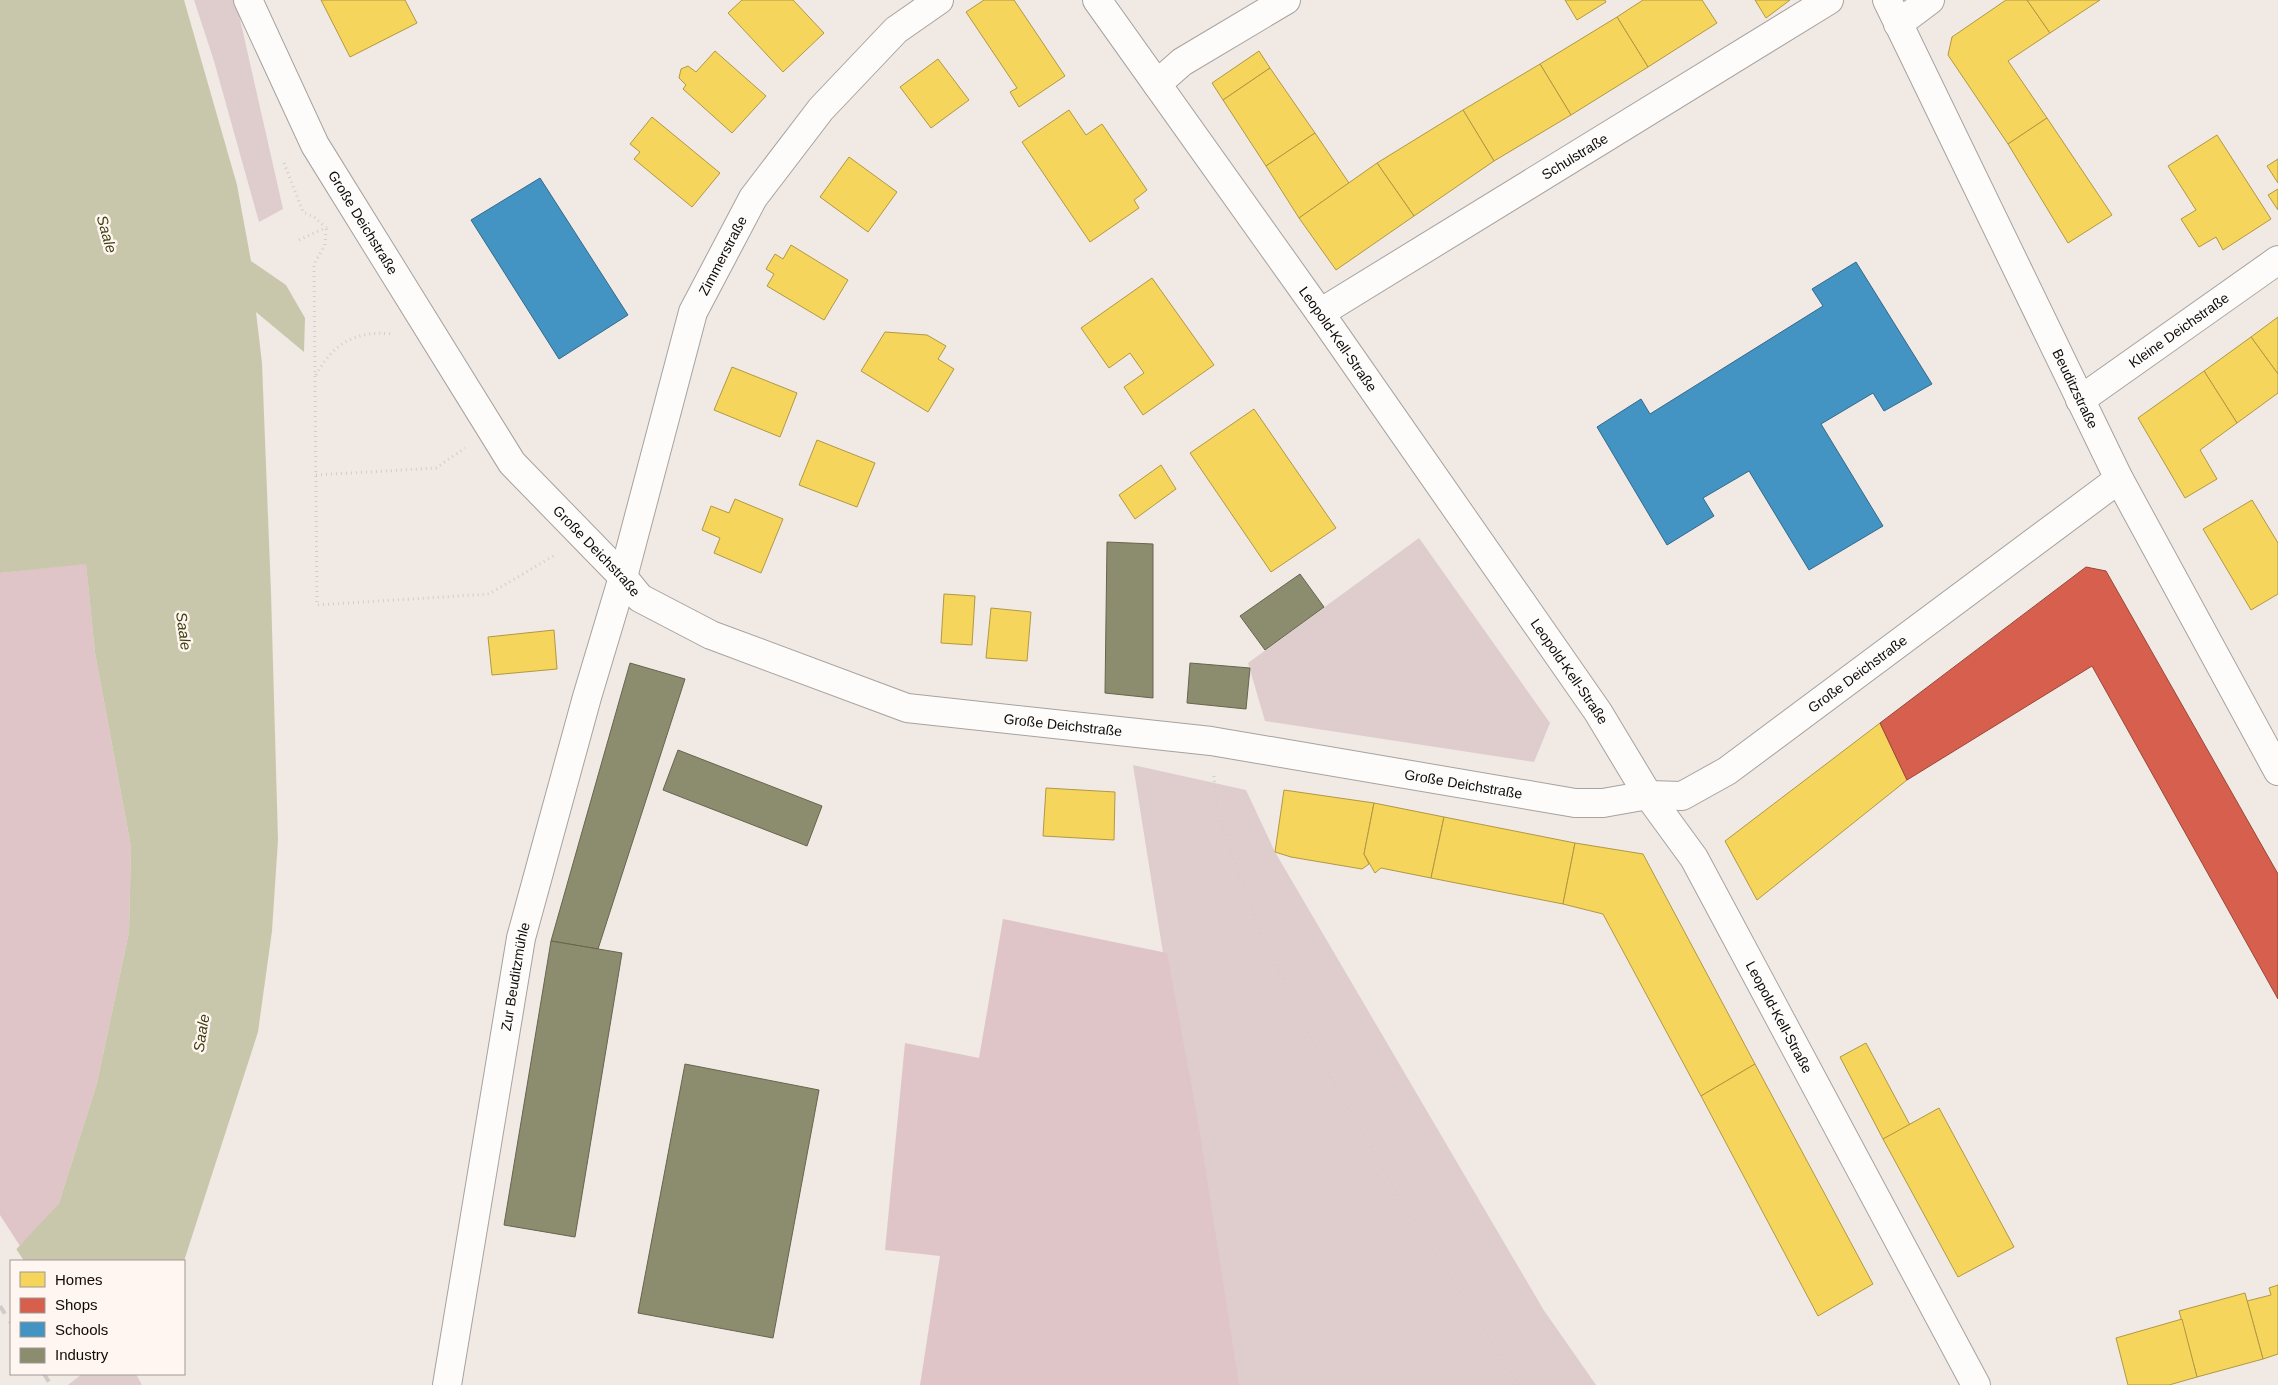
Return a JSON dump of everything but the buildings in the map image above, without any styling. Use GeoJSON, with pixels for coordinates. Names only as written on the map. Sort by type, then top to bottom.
{"type":"FeatureCollection","features":[{"type":"Feature","properties":{"kind":"street","name":"Große Deichstraße"},"geometry":{"type":"LineString","coordinates":[[248,0],[315,145],[512,463],[623,577],[640,598],[711,635],[907,708],[1211,741],[1575,803],[1603,803],[1648,795],[1682,796],[1727,771],[2119,479]]}},
{"type":"Feature","properties":{"kind":"street","name":"Zimmerstraße"},"geometry":{"type":"LineString","coordinates":[[623,577],[693,312],[753,198],[820,109],[896,30],[939,0]]}},
{"type":"Feature","properties":{"kind":"street","name":"Leopold-Kell-Straße"},"geometry":{"type":"LineString","coordinates":[[1097,0],[1320,313],[1598,712],[1648,795],[1694,858],[1976,1385]]}},
{"type":"Feature","properties":{"kind":"street"},"geometry":{"type":"LineString","coordinates":[[1157,84],[1182,62],[1286,0]]}},
{"type":"Feature","properties":{"kind":"street","name":"Schulstraße"},"geometry":{"type":"LineString","coordinates":[[1320,313],[1829,0]]}},
{"type":"Feature","properties":{"kind":"street"},"geometry":{"type":"LineString","coordinates":[[1892,12],[1930,0]]}},
{"type":"Feature","properties":{"kind":"street","name":"Beuditzstraße"},"geometry":{"type":"LineString","coordinates":[[1892,12],[2119,479],[2278,771]]}},
{"type":"Feature","properties":{"kind":"street","name":"Kleine Deichstraße"},"geometry":{"type":"LineString","coordinates":[[2080,400],[2278,260]]}},
{"type":"Feature","properties":{"kind":"street","name":"Zur Beuditzmühle"},"geometry":{"type":"LineString","coordinates":[[447,1385],[521,938],[586,697],[623,577]]}},
{"type":"Feature","properties":{"kind":"path"},"geometry":{"type":"LineString","coordinates":[[283,159],[303,212],[314,217],[326,228]]}},
{"type":"Feature","properties":{"kind":"path"},"geometry":{"type":"LineString","coordinates":[[299,240],[326,228]]}},
{"type":"Feature","properties":{"kind":"path"},"geometry":{"type":"LineString","coordinates":[[326,228],[325,246],[314,264],[317,605],[489,594],[584,537]]}},
{"type":"Feature","properties":{"kind":"path"},"geometry":{"type":"LineString","coordinates":[[316,376],[327,356],[343,343],[362,335],[383,333],[432,335]]}},
{"type":"Feature","properties":{"kind":"path"},"geometry":{"type":"LineString","coordinates":[[316,475],[436,468],[492,430]]}},
{"type":"Feature","properties":{"kind":"path"},"geometry":{"type":"LineString","coordinates":[[1211,741],[1218,817],[1267,948],[1334,1083],[1376,1157],[1519,1385]]}},
{"type":"Feature","properties":{"kind":"shaded area"},"geometry":{"type":"Polygon","coordinates":[[[194,0],[235,0],[237,6],[283,209],[259,222],[214,61],[194,0]]]}},
{"type":"Feature","properties":{"kind":"shaded area"},"geometry":{"type":"Polygon","coordinates":[[[1419,538],[1550,723],[1534,762],[1265,721],[1248,663],[1419,538]]]}},
{"type":"Feature","properties":{"kind":"shaded area"},"geometry":{"type":"Polygon","coordinates":[[[86,563],[95,653],[131,847],[129,932],[97,1083],[59,1203],[20,1246],[0,1215],[0,573],[86,563]]]}},
{"type":"Feature","properties":{"kind":"shaded area"},"geometry":{"type":"Polygon","coordinates":[[[1133,765],[1246,790],[1275,852],[1543,1309],[1596,1385],[1232,1385],[1133,765]]]}},
{"type":"Feature","properties":{"kind":"shaded area"},"geometry":{"type":"Polygon","coordinates":[[[1003,919],[1167,953],[1198,1121],[1239,1385],[920,1385],[940,1256],[885,1250],[905,1043],[979,1058],[1003,919]]]}},
{"type":"Feature","properties":{"kind":"shaded area"},"geometry":{"type":"Polygon","coordinates":[[[78,1375],[137,1375],[142,1385],[63,1385],[78,1375]]]}},
{"type":"Feature","properties":{"kind":"water","name":"Saale"},"geometry":{"type":"Polygon","coordinates":[[[0,0],[184,0],[237,185],[251,261],[286,285],[305,318],[304,352],[256,312],[262,363],[278,840],[272,931],[258,1032],[184,1260],[10,1260],[10,1375],[63,1385],[0,1385],[0,1267],[59,1203],[97,1083],[129,932],[131,847],[95,653],[86,564],[0,573],[0,0]]]}},
{"type":"Feature","properties":{"kind":"pier"},"geometry":{"type":"Polygon","coordinates":[[[15,1247],[23,1260],[10,1260],[10,1375],[81,1375],[68,1385],[0,1385],[0,1263],[15,1247]]]}},
{"type":"Feature","properties":{"kind":"railway"},"geometry":{"type":"LineString","coordinates":[[0,1306],[10,1321]]}},
{"type":"Feature","properties":{"kind":"railway"},"geometry":{"type":"LineString","coordinates":[[45,1375],[51,1385]]}}]}
